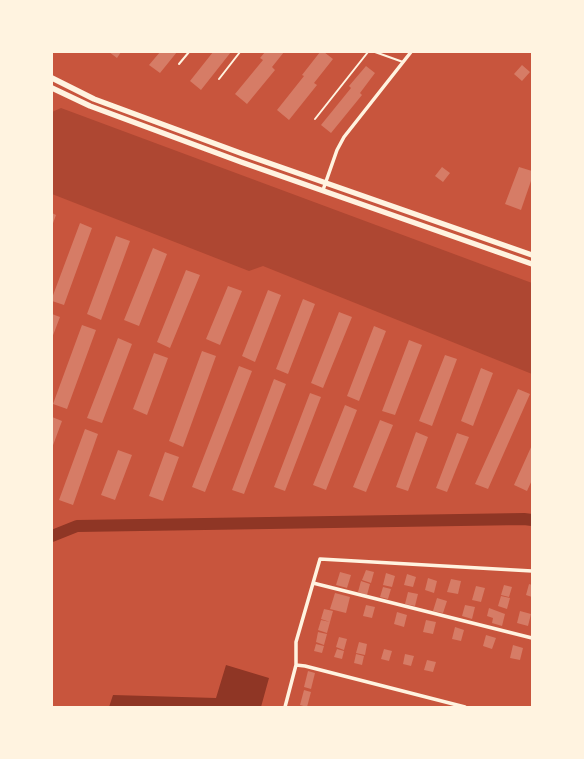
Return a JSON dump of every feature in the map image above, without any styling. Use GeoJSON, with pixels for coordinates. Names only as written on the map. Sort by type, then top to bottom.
{"type":"FeatureCollection","features":[{"type":"Feature","properties":{"kind":"main road"},"geometry":{"type":"LineString","coordinates":[[52,78],[94,98],[243,154],[532,255]]}},
{"type":"Feature","properties":{"kind":"main road"},"geometry":{"type":"LineString","coordinates":[[52,88],[90,106],[241,162],[532,264]]}},
{"type":"Feature","properties":{"kind":"street"},"geometry":{"type":"LineString","coordinates":[[323,190],[337,150],[344,136],[411,52]]}},
{"type":"Feature","properties":{"kind":"street"},"geometry":{"type":"LineString","coordinates":[[285,707],[296,665],[296,642],[320,558],[532,571]]}},
{"type":"Feature","properties":{"kind":"street"},"geometry":{"type":"LineString","coordinates":[[313,583],[532,638]]}},
{"type":"Feature","properties":{"kind":"street"},"geometry":{"type":"LineString","coordinates":[[296,665],[305,666],[465,707]]}},
{"type":"Feature","properties":{"kind":"lane"},"geometry":{"type":"LineString","coordinates":[[179,64],[189,52]]}},
{"type":"Feature","properties":{"kind":"lane"},"geometry":{"type":"LineString","coordinates":[[219,79],[240,52]]}},
{"type":"Feature","properties":{"kind":"lane"},"geometry":{"type":"LineString","coordinates":[[315,119],[368,52]]}},
{"type":"Feature","properties":{"kind":"lane"},"geometry":{"type":"LineString","coordinates":[[375,52],[403,62]]}},
{"type":"Feature","properties":{"kind":"shaded area"},"geometry":{"type":"Polygon","coordinates":[[[61,108],[532,283],[532,374],[263,266],[249,271],[52,194],[52,112],[61,108]]]}},
{"type":"Feature","properties":{"kind":"shaded area"},"geometry":{"type":"Polygon","coordinates":[[[226,665],[269,678],[261,707],[109,707],[113,695],[216,698],[226,665]]]}},
{"type":"Feature","properties":{"kind":"building"},"geometry":{"type":"Polygon","coordinates":[[[109,52],[121,52],[117,58],[109,52]]]}},
{"type":"Feature","properties":{"kind":"building"},"geometry":{"type":"Polygon","coordinates":[[[160,52],[177,52],[160,73],[149,65],[160,52]]]}},
{"type":"Feature","properties":{"kind":"building"},"geometry":{"type":"Polygon","coordinates":[[[213,52],[231,52],[201,90],[190,81],[213,52]]]}},
{"type":"Feature","properties":{"kind":"building"},"geometry":{"type":"Polygon","coordinates":[[[265,52],[284,52],[272,67],[275,70],[247,104],[235,94],[263,60],[260,58],[265,52]]]}},
{"type":"Feature","properties":{"kind":"building"},"geometry":{"type":"Polygon","coordinates":[[[320,52],[324,52],[333,59],[314,83],[317,85],[289,120],[277,110],[304,76],[302,75],[320,52]]]}},
{"type":"Feature","properties":{"kind":"building"},"geometry":{"type":"Polygon","coordinates":[[[522,65],[530,72],[522,81],[514,74],[522,65]]]}},
{"type":"Feature","properties":{"kind":"building"},"geometry":{"type":"Polygon","coordinates":[[[366,66],[375,73],[360,93],[362,95],[331,133],[321,125],[351,88],[349,86],[366,66]]]}},
{"type":"Feature","properties":{"kind":"building"},"geometry":{"type":"Polygon","coordinates":[[[442,167],[450,173],[443,182],[435,176],[442,167]]]}},
{"type":"Feature","properties":{"kind":"building"},"geometry":{"type":"Polygon","coordinates":[[[519,167],[532,171],[532,178],[521,210],[505,204],[519,167]]]}},
{"type":"Feature","properties":{"kind":"building"},"geometry":{"type":"Polygon","coordinates":[[[52,213],[56,215],[52,226],[52,213]]]}},
{"type":"Feature","properties":{"kind":"building"},"geometry":{"type":"Polygon","coordinates":[[[80,223],[92,228],[64,305],[52,301],[52,298],[80,223]]]}},
{"type":"Feature","properties":{"kind":"building"},"geometry":{"type":"Polygon","coordinates":[[[116,236],[130,241],[101,320],[87,314],[116,236]]]}},
{"type":"Feature","properties":{"kind":"building"},"geometry":{"type":"Polygon","coordinates":[[[153,248],[167,254],[139,326],[124,320],[153,248]]]}},
{"type":"Feature","properties":{"kind":"building"},"geometry":{"type":"Polygon","coordinates":[[[186,270],[200,275],[170,348],[157,342],[186,270]]]}},
{"type":"Feature","properties":{"kind":"building"},"geometry":{"type":"Polygon","coordinates":[[[228,286],[242,291],[220,345],[206,339],[228,286]]]}},
{"type":"Feature","properties":{"kind":"building"},"geometry":{"type":"Polygon","coordinates":[[[268,290],[281,295],[255,362],[242,356],[268,290]]]}},
{"type":"Feature","properties":{"kind":"building"},"geometry":{"type":"Polygon","coordinates":[[[303,299],[315,304],[288,374],[276,369],[303,299]]]}},
{"type":"Feature","properties":{"kind":"building"},"geometry":{"type":"Polygon","coordinates":[[[339,312],[352,317],[323,388],[311,383],[339,312]]]}},
{"type":"Feature","properties":{"kind":"building"},"geometry":{"type":"Polygon","coordinates":[[[52,314],[60,317],[52,338],[52,314]]]}},
{"type":"Feature","properties":{"kind":"building"},"geometry":{"type":"Polygon","coordinates":[[[82,325],[96,330],[67,409],[53,404],[82,325]]]}},
{"type":"Feature","properties":{"kind":"building"},"geometry":{"type":"Polygon","coordinates":[[[374,326],[386,331],[359,401],[347,396],[374,326]]]}},
{"type":"Feature","properties":{"kind":"building"},"geometry":{"type":"Polygon","coordinates":[[[118,338],[132,344],[102,423],[87,418],[118,338]]]}},
{"type":"Feature","properties":{"kind":"building"},"geometry":{"type":"Polygon","coordinates":[[[409,340],[422,345],[395,415],[382,411],[409,340]]]}},
{"type":"Feature","properties":{"kind":"building"},"geometry":{"type":"Polygon","coordinates":[[[202,351],[216,356],[183,447],[169,441],[202,351]]]}},
{"type":"Feature","properties":{"kind":"building"},"geometry":{"type":"Polygon","coordinates":[[[154,353],[168,358],[147,415],[133,409],[154,353]]]}},
{"type":"Feature","properties":{"kind":"building"},"geometry":{"type":"Polygon","coordinates":[[[445,355],[457,359],[432,426],[419,421],[445,355]]]}},
{"type":"Feature","properties":{"kind":"building"},"geometry":{"type":"Polygon","coordinates":[[[239,366],[252,371],[205,492],[192,487],[239,366]]]}},
{"type":"Feature","properties":{"kind":"building"},"geometry":{"type":"Polygon","coordinates":[[[481,368],[493,373],[473,426],[461,421],[481,368]]]}},
{"type":"Feature","properties":{"kind":"building"},"geometry":{"type":"Polygon","coordinates":[[[274,379],[286,384],[244,494],[232,490],[274,379]]]}},
{"type":"Feature","properties":{"kind":"building"},"geometry":{"type":"Polygon","coordinates":[[[518,389],[530,394],[488,489],[475,484],[518,389]]]}},
{"type":"Feature","properties":{"kind":"building"},"geometry":{"type":"Polygon","coordinates":[[[310,393],[321,397],[285,491],[274,487],[310,393]]]}},
{"type":"Feature","properties":{"kind":"building"},"geometry":{"type":"Polygon","coordinates":[[[345,405],[357,410],[326,490],[313,485],[345,405]]]}},
{"type":"Feature","properties":{"kind":"building"},"geometry":{"type":"Polygon","coordinates":[[[52,417],[62,421],[52,448],[52,417]]]}},
{"type":"Feature","properties":{"kind":"building"},"geometry":{"type":"Polygon","coordinates":[[[380,420],[393,425],[366,492],[353,487],[380,420]]]}},
{"type":"Feature","properties":{"kind":"building"},"geometry":{"type":"Polygon","coordinates":[[[85,429],[98,434],[73,505],[59,500],[85,429]]]}},
{"type":"Feature","properties":{"kind":"building"},"geometry":{"type":"Polygon","coordinates":[[[416,432],[428,437],[408,491],[396,487],[416,432]]]}},
{"type":"Feature","properties":{"kind":"building"},"geometry":{"type":"Polygon","coordinates":[[[457,433],[469,437],[447,492],[436,488],[457,433]]]}},
{"type":"Feature","properties":{"kind":"building"},"geometry":{"type":"Polygon","coordinates":[[[532,445],[532,480],[527,491],[514,485],[532,445]]]}},
{"type":"Feature","properties":{"kind":"building"},"geometry":{"type":"Polygon","coordinates":[[[118,450],[132,455],[115,500],[101,495],[118,450]]]}},
{"type":"Feature","properties":{"kind":"building"},"geometry":{"type":"Polygon","coordinates":[[[165,452],[179,457],[163,501],[149,496],[165,452]]]}},
{"type":"Feature","properties":{"kind":"building"},"geometry":{"type":"Polygon","coordinates":[[[366,570],[374,572],[371,583],[362,580],[366,570]]]}},
{"type":"Feature","properties":{"kind":"building"},"geometry":{"type":"Polygon","coordinates":[[[340,572],[351,575],[347,588],[336,585],[340,572]]]}},
{"type":"Feature","properties":{"kind":"building"},"geometry":{"type":"Polygon","coordinates":[[[386,573],[395,576],[392,587],[383,585],[386,573]]]}},
{"type":"Feature","properties":{"kind":"building"},"geometry":{"type":"Polygon","coordinates":[[[407,574],[416,577],[413,587],[404,585],[407,574]]]}},
{"type":"Feature","properties":{"kind":"building"},"geometry":{"type":"Polygon","coordinates":[[[428,578],[437,581],[434,593],[425,590],[428,578]]]}},
{"type":"Feature","properties":{"kind":"building"},"geometry":{"type":"Polygon","coordinates":[[[451,579],[461,581],[458,594],[447,592],[451,579]]]}},
{"type":"Feature","properties":{"kind":"building"},"geometry":{"type":"Polygon","coordinates":[[[361,581],[370,584],[367,595],[358,592],[361,581]]]}},
{"type":"Feature","properties":{"kind":"building"},"geometry":{"type":"Polygon","coordinates":[[[529,584],[532,585],[532,597],[526,595],[529,584]]]}},
{"type":"Feature","properties":{"kind":"building"},"geometry":{"type":"Polygon","coordinates":[[[504,585],[512,587],[509,597],[501,595],[504,585]]]}},
{"type":"Feature","properties":{"kind":"building"},"geometry":{"type":"Polygon","coordinates":[[[476,586],[485,588],[481,602],[472,600],[476,586]]]}},
{"type":"Feature","properties":{"kind":"building"},"geometry":{"type":"Polygon","coordinates":[[[383,587],[391,589],[388,599],[380,597],[383,587]]]}},
{"type":"Feature","properties":{"kind":"building"},"geometry":{"type":"Polygon","coordinates":[[[408,592],[418,594],[415,606],[405,604],[408,592]]]}},
{"type":"Feature","properties":{"kind":"building"},"geometry":{"type":"Polygon","coordinates":[[[335,593],[350,597],[346,613],[330,609],[335,593]]]}},
{"type":"Feature","properties":{"kind":"building"},"geometry":{"type":"Polygon","coordinates":[[[501,596],[510,598],[507,609],[498,606],[501,596]]]}},
{"type":"Feature","properties":{"kind":"building"},"geometry":{"type":"Polygon","coordinates":[[[437,598],[447,601],[443,613],[433,611],[437,598]]]}},
{"type":"Feature","properties":{"kind":"building"},"geometry":{"type":"Polygon","coordinates":[[[366,605],[375,607],[372,618],[363,616],[366,605]]]}},
{"type":"Feature","properties":{"kind":"building"},"geometry":{"type":"Polygon","coordinates":[[[465,605],[475,607],[472,619],[462,616],[465,605]]]}},
{"type":"Feature","properties":{"kind":"building"},"geometry":{"type":"Polygon","coordinates":[[[489,608],[505,614],[502,626],[492,623],[493,618],[487,616],[489,608]]]}},
{"type":"Feature","properties":{"kind":"building"},"geometry":{"type":"Polygon","coordinates":[[[324,609],[333,611],[330,622],[321,619],[324,609]]]}},
{"type":"Feature","properties":{"kind":"building"},"geometry":{"type":"Polygon","coordinates":[[[520,611],[531,614],[528,626],[517,623],[520,611]]]}},
{"type":"Feature","properties":{"kind":"building"},"geometry":{"type":"Polygon","coordinates":[[[397,612],[407,615],[404,627],[394,624],[397,612]]]}},
{"type":"Feature","properties":{"kind":"building"},"geometry":{"type":"Polygon","coordinates":[[[321,620],[330,622],[327,633],[318,630],[321,620]]]}},
{"type":"Feature","properties":{"kind":"building"},"geometry":{"type":"Polygon","coordinates":[[[426,620],[436,622],[433,634],[423,632],[426,620]]]}},
{"type":"Feature","properties":{"kind":"building"},"geometry":{"type":"Polygon","coordinates":[[[455,627],[464,630],[461,641],[452,639],[455,627]]]}},
{"type":"Feature","properties":{"kind":"building"},"geometry":{"type":"Polygon","coordinates":[[[318,632],[327,634],[324,645],[316,642],[318,632]]]}},
{"type":"Feature","properties":{"kind":"building"},"geometry":{"type":"Polygon","coordinates":[[[486,635],[496,638],[492,649],[483,646],[486,635]]]}},
{"type":"Feature","properties":{"kind":"building"},"geometry":{"type":"Polygon","coordinates":[[[339,637],[347,639],[344,650],[336,647],[339,637]]]}},
{"type":"Feature","properties":{"kind":"building"},"geometry":{"type":"Polygon","coordinates":[[[359,642],[367,644],[365,655],[356,653],[359,642]]]}},
{"type":"Feature","properties":{"kind":"building"},"geometry":{"type":"Polygon","coordinates":[[[316,644],[324,646],[322,653],[314,651],[316,644]]]}},
{"type":"Feature","properties":{"kind":"building"},"geometry":{"type":"Polygon","coordinates":[[[513,645],[523,648],[520,660],[510,658],[513,645]]]}},
{"type":"Feature","properties":{"kind":"building"},"geometry":{"type":"Polygon","coordinates":[[[337,649],[344,651],[342,659],[334,657],[337,649]]]}},
{"type":"Feature","properties":{"kind":"building"},"geometry":{"type":"Polygon","coordinates":[[[384,649],[392,651],[389,661],[381,659],[384,649]]]}},
{"type":"Feature","properties":{"kind":"building"},"geometry":{"type":"Polygon","coordinates":[[[356,654],[364,656],[362,665],[354,663],[356,654]]]}},
{"type":"Feature","properties":{"kind":"building"},"geometry":{"type":"Polygon","coordinates":[[[405,654],[414,656],[411,666],[403,664],[405,654]]]}},
{"type":"Feature","properties":{"kind":"building"},"geometry":{"type":"Polygon","coordinates":[[[427,660],[436,662],[433,672],[424,670],[427,660]]]}},
{"type":"Feature","properties":{"kind":"building"},"geometry":{"type":"Polygon","coordinates":[[[308,671],[315,673],[311,689],[304,687],[308,671]]]}},
{"type":"Feature","properties":{"kind":"building"},"geometry":{"type":"Polygon","coordinates":[[[304,690],[311,692],[307,707],[300,705],[304,690]]]}},
{"type":"Feature","properties":{"kind":"waterway"},"geometry":{"type":"LineString","coordinates":[[52,536],[77,526],[532,520]]}}]}
